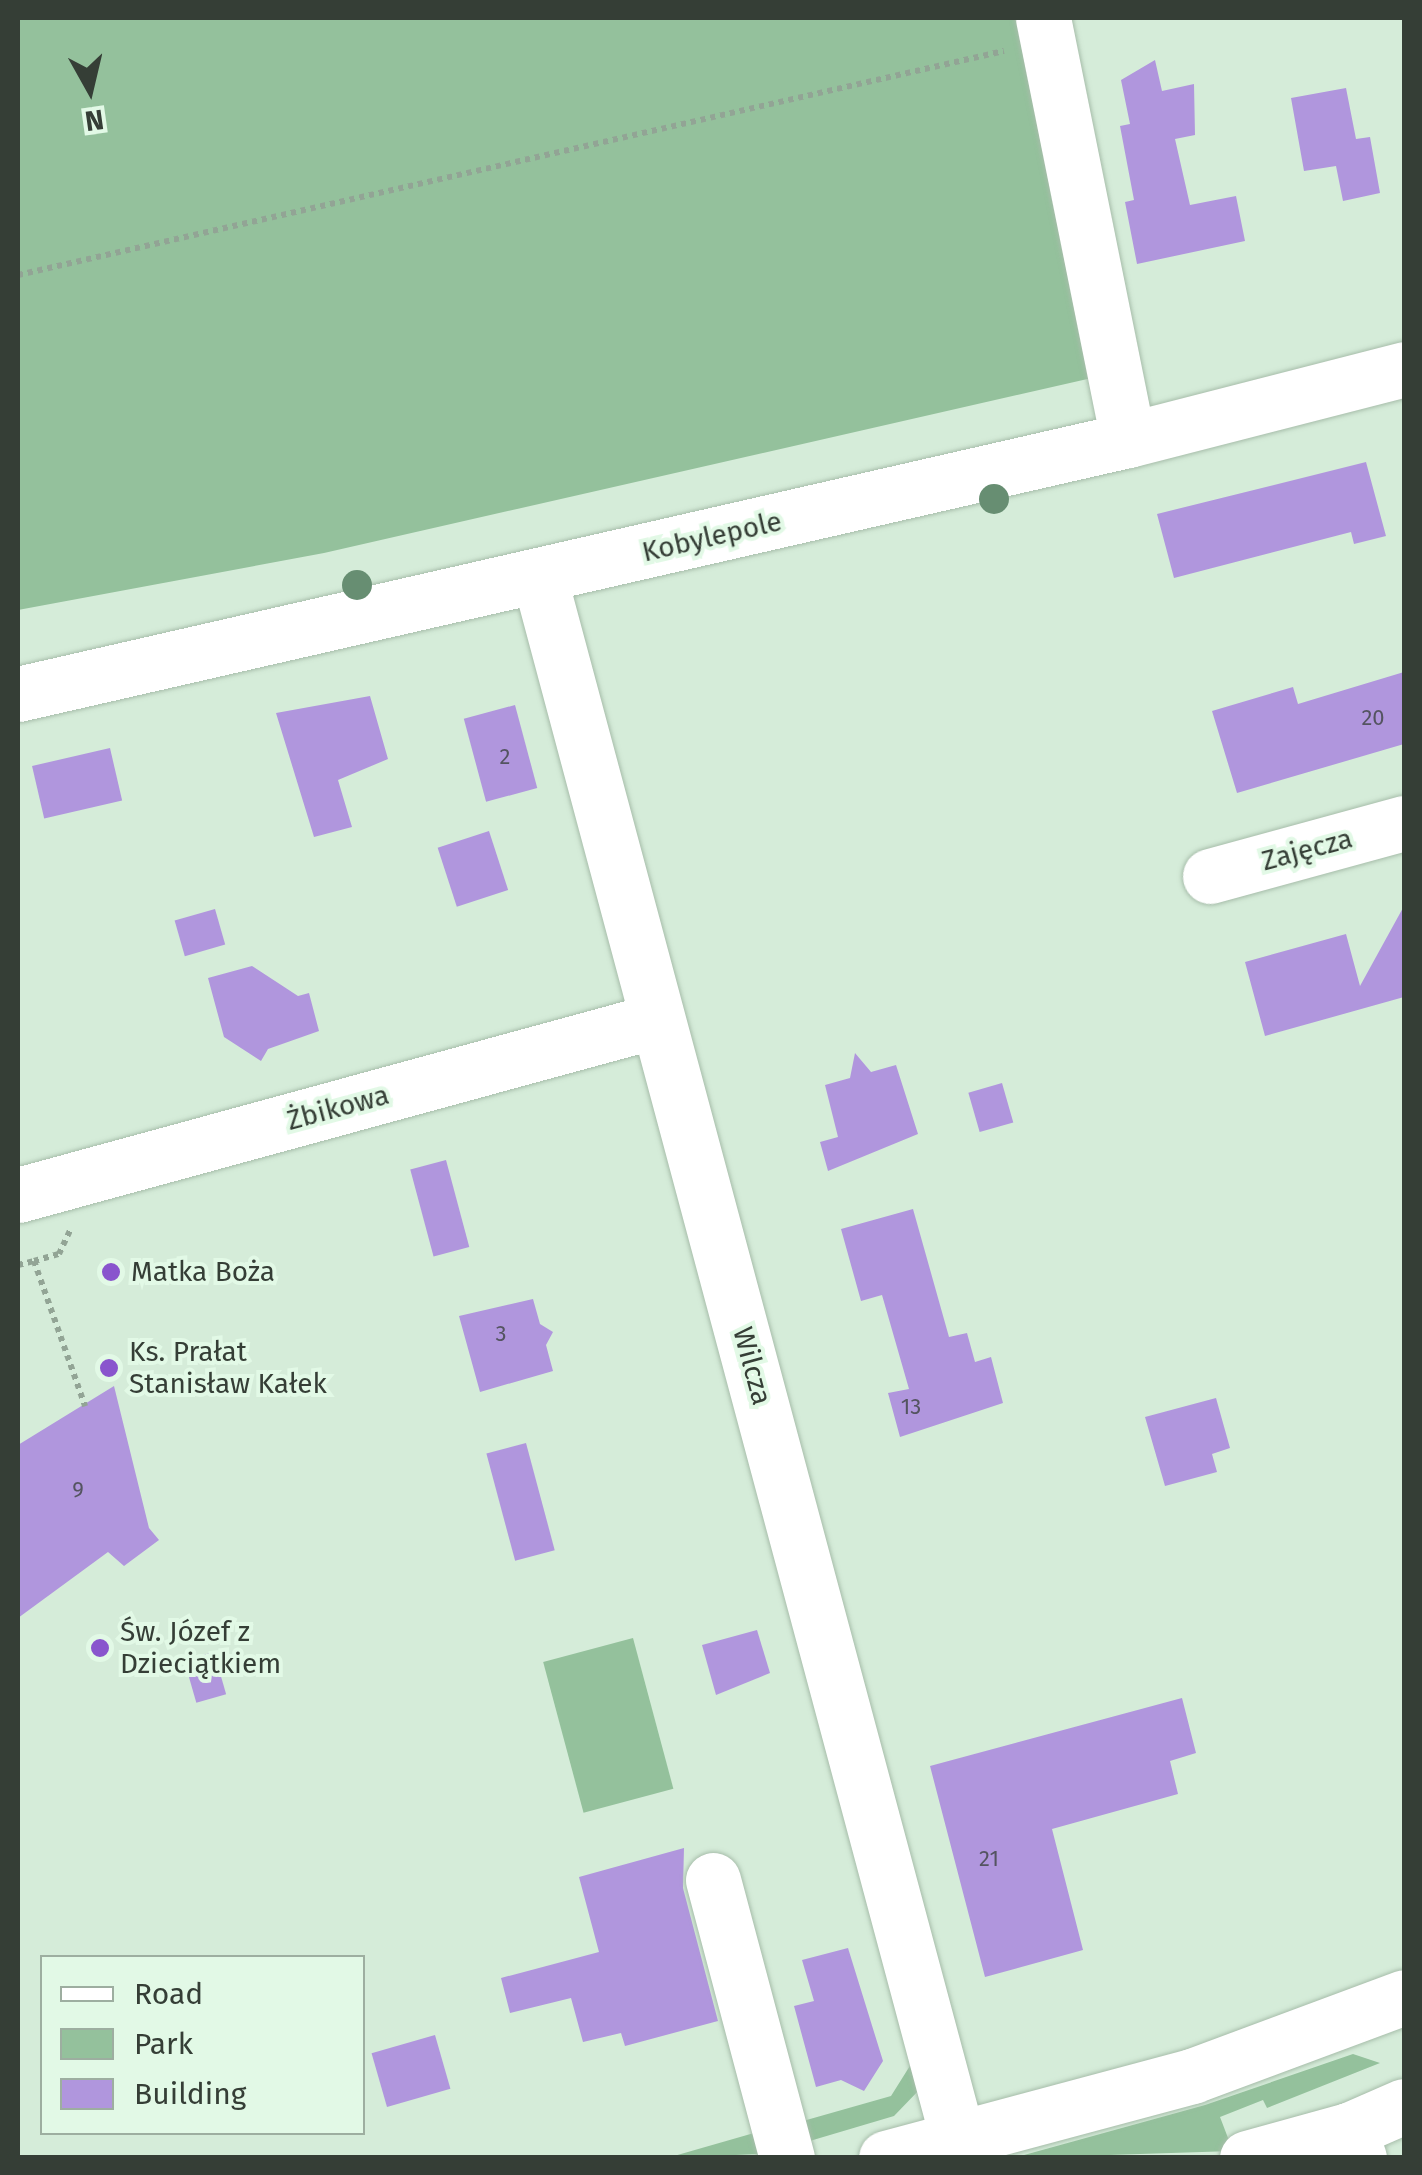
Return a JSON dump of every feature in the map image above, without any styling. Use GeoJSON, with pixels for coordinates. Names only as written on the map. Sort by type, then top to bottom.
{"type":"FeatureCollection","features":[{"type":"Feature","properties":{"kind":"street"},"geometry":{"type":"LineString","coordinates":[[1034,32],[1128,440]]}},
{"type":"Feature","properties":{"kind":"street","name":"Kobylepole"},"geometry":{"type":"LineString","coordinates":[[18,694],[1128,440],[1404,369]]}},
{"type":"Feature","properties":{"kind":"street","name":"Wilcza"},"geometry":{"type":"LineString","coordinates":[[539,576],[961,2148]]}},
{"type":"Feature","properties":{"kind":"street","name":"Zajęcza"},"geometry":{"type":"LineString","coordinates":[[1210,876],[1404,823]]}},
{"type":"Feature","properties":{"kind":"street","name":"Żbikowa"},"geometry":{"type":"LineString","coordinates":[[18,1195],[658,1020]]}},
{"type":"Feature","properties":{"kind":"street"},"geometry":{"type":"LineString","coordinates":[[713,1880],[787,2158]]}},
{"type":"Feature","properties":{"kind":"street"},"geometry":{"type":"LineString","coordinates":[[886,2158],[961,2148],[1192,2076],[1404,1997]]}},
{"type":"Feature","properties":{"kind":"street"},"geometry":{"type":"LineString","coordinates":[[1247,2158],[1354,2144],[1404,2106]]}},
{"type":"Feature","properties":{"kind":"path"},"geometry":{"type":"LineString","coordinates":[[18,275],[1034,32]]}},
{"type":"Feature","properties":{"kind":"path"},"geometry":{"type":"LineString","coordinates":[[18,1265],[59,1254],[76,1218]]}},
{"type":"Feature","properties":{"kind":"path"},"geometry":{"type":"LineString","coordinates":[[34,1261],[85,1406]]}},
{"type":"Feature","properties":{"kind":"green space"},"geometry":{"type":"Polygon","coordinates":[[[18,18],[1031,18],[1105,375],[324,553],[18,610],[18,18]]]}},
{"type":"Feature","properties":{"kind":"green space"},"geometry":{"type":"Polygon","coordinates":[[[633,1638],[673,1789],[584,1813],[543,1662],[633,1638]]]}},
{"type":"Feature","properties":{"kind":"green space"},"geometry":{"type":"Polygon","coordinates":[[[1353,2054],[1380,2063],[1267,2108],[1263,2100],[1220,2117],[1233,2151],[1013,2158],[1205,2105],[1353,2054]]]}},
{"type":"Feature","properties":{"kind":"green space"},"geometry":{"type":"Polygon","coordinates":[[[913,2061],[921,2088],[894,2116],[803,2143],[796,2123],[891,2096],[913,2061]]]}},
{"type":"Feature","properties":{"kind":"green space"},"geometry":{"type":"Polygon","coordinates":[[[754,2133],[759,2154],[667,2158],[754,2133]]]}},
{"type":"Feature","properties":{"kind":"building"},"geometry":{"type":"Polygon","coordinates":[[[1155,60],[1162,91],[1194,84],[1195,135],[1175,139],[1190,205],[1236,196],[1245,241],[1137,264],[1125,202],[1134,200],[1120,126],[1130,124],[1121,80],[1155,60]]]}},
{"type":"Feature","properties":{"kind":"building"},"geometry":{"type":"Polygon","coordinates":[[[1346,88],[1356,139],[1370,137],[1380,193],[1343,201],[1336,166],[1304,171],[1291,98],[1346,88]]]}},
{"type":"Feature","properties":{"kind":"building"},"geometry":{"type":"Polygon","coordinates":[[[1366,462],[1386,536],[1354,544],[1351,532],[1174,578],[1157,514],[1366,462]]]}},
{"type":"Feature","properties":{"kind":"building"},"geometry":{"type":"Polygon","coordinates":[[[1404,672],[1404,744],[1237,793],[1212,711],[1293,687],[1298,704],[1404,672]]]}},
{"type":"Feature","properties":{"kind":"building"},"geometry":{"type":"Polygon","coordinates":[[[370,696],[388,759],[338,780],[352,827],[314,837],[276,713],[370,696]]]}},
{"type":"Feature","properties":{"kind":"building"},"geometry":{"type":"Polygon","coordinates":[[[515,705],[537,788],[486,802],[464,719],[515,705]]]}},
{"type":"Feature","properties":{"kind":"building"},"geometry":{"type":"Polygon","coordinates":[[[110,748],[122,801],[44,819],[32,766],[110,748]]]}},
{"type":"Feature","properties":{"kind":"building"},"geometry":{"type":"Polygon","coordinates":[[[489,831],[508,890],[457,907],[438,848],[489,831]]]}},
{"type":"Feature","properties":{"kind":"building"},"geometry":{"type":"Polygon","coordinates":[[[1404,906],[1404,997],[1265,1036],[1245,962],[1346,934],[1360,986],[1404,906]]]}},
{"type":"Feature","properties":{"kind":"building"},"geometry":{"type":"Polygon","coordinates":[[[215,909],[225,945],[185,956],[175,921],[215,909]]]}},
{"type":"Feature","properties":{"kind":"building"},"geometry":{"type":"Polygon","coordinates":[[[252,966],[298,996],[309,993],[319,1031],[268,1049],[261,1061],[224,1037],[208,978],[252,966]]]}},
{"type":"Feature","properties":{"kind":"building"},"geometry":{"type":"Polygon","coordinates":[[[855,1053],[871,1072],[896,1065],[918,1134],[828,1171],[820,1142],[838,1137],[825,1085],[850,1078],[855,1053]]]}},
{"type":"Feature","properties":{"kind":"building"},"geometry":{"type":"Polygon","coordinates":[[[1002,1083],[1013,1122],[980,1132],[968,1093],[1002,1083]]]}},
{"type":"Feature","properties":{"kind":"building"},"geometry":{"type":"Polygon","coordinates":[[[446,1160],[469,1247],[434,1257],[410,1170],[446,1160]]]}},
{"type":"Feature","properties":{"kind":"building"},"geometry":{"type":"Polygon","coordinates":[[[913,1209],[949,1337],[967,1333],[975,1362],[991,1357],[1003,1403],[900,1437],[888,1393],[909,1389],[882,1295],[861,1301],[841,1229],[913,1209]]]}},
{"type":"Feature","properties":{"kind":"building"},"geometry":{"type":"Polygon","coordinates":[[[533,1299],[540,1324],[553,1332],[546,1345],[553,1371],[480,1392],[459,1316],[533,1299]]]}},
{"type":"Feature","properties":{"kind":"building"},"geometry":{"type":"Polygon","coordinates":[[[114,1386],[149,1528],[159,1540],[124,1566],[108,1552],[18,1618],[18,1445],[114,1386]]]}},
{"type":"Feature","properties":{"kind":"building"},"geometry":{"type":"Polygon","coordinates":[[[1216,1398],[1230,1448],[1212,1454],[1217,1472],[1165,1486],[1145,1417],[1216,1398]]]}},
{"type":"Feature","properties":{"kind":"building"},"geometry":{"type":"Polygon","coordinates":[[[526,1443],[555,1550],[515,1561],[486,1454],[526,1443]]]}},
{"type":"Feature","properties":{"kind":"building"},"geometry":{"type":"Polygon","coordinates":[[[757,1630],[770,1673],[716,1695],[702,1645],[757,1630]]]}},
{"type":"Feature","properties":{"kind":"building"},"geometry":{"type":"Polygon","coordinates":[[[214,1652],[226,1694],[196,1703],[184,1661],[214,1652]]]}},
{"type":"Feature","properties":{"kind":"building"},"geometry":{"type":"Polygon","coordinates":[[[1182,1698],[1196,1753],[1170,1761],[1178,1794],[1052,1829],[1083,1950],[985,1977],[930,1766],[1182,1698]]]}},
{"type":"Feature","properties":{"kind":"building"},"geometry":{"type":"Polygon","coordinates":[[[684,1848],[683,1888],[718,2021],[625,2046],[621,2033],[583,2042],[571,1998],[510,2013],[501,1978],[599,1952],[579,1877],[684,1848]]]}},
{"type":"Feature","properties":{"kind":"building"},"geometry":{"type":"Polygon","coordinates":[[[848,1948],[883,2061],[864,2091],[841,2080],[816,2087],[794,2006],[814,2001],[802,1960],[848,1948]]]}},
{"type":"Feature","properties":{"kind":"building"},"geometry":{"type":"Polygon","coordinates":[[[435,2035],[450,2089],[387,2107],[372,2053],[435,2035]]]}},
{"type":"Feature","properties":{"kind":"place","name":"Matka Boża"},"geometry":{"type":"Point","coordinates":[111,1272]}},
{"type":"Feature","properties":{"kind":"place","name":"Ks. Prałat Stanisław Kałek"},"geometry":{"type":"Point","coordinates":[109,1368]}},
{"type":"Feature","properties":{"kind":"place","name":"Św. Józef z Dzieciątkiem"},"geometry":{"type":"Point","coordinates":[100,1648]}}]}
